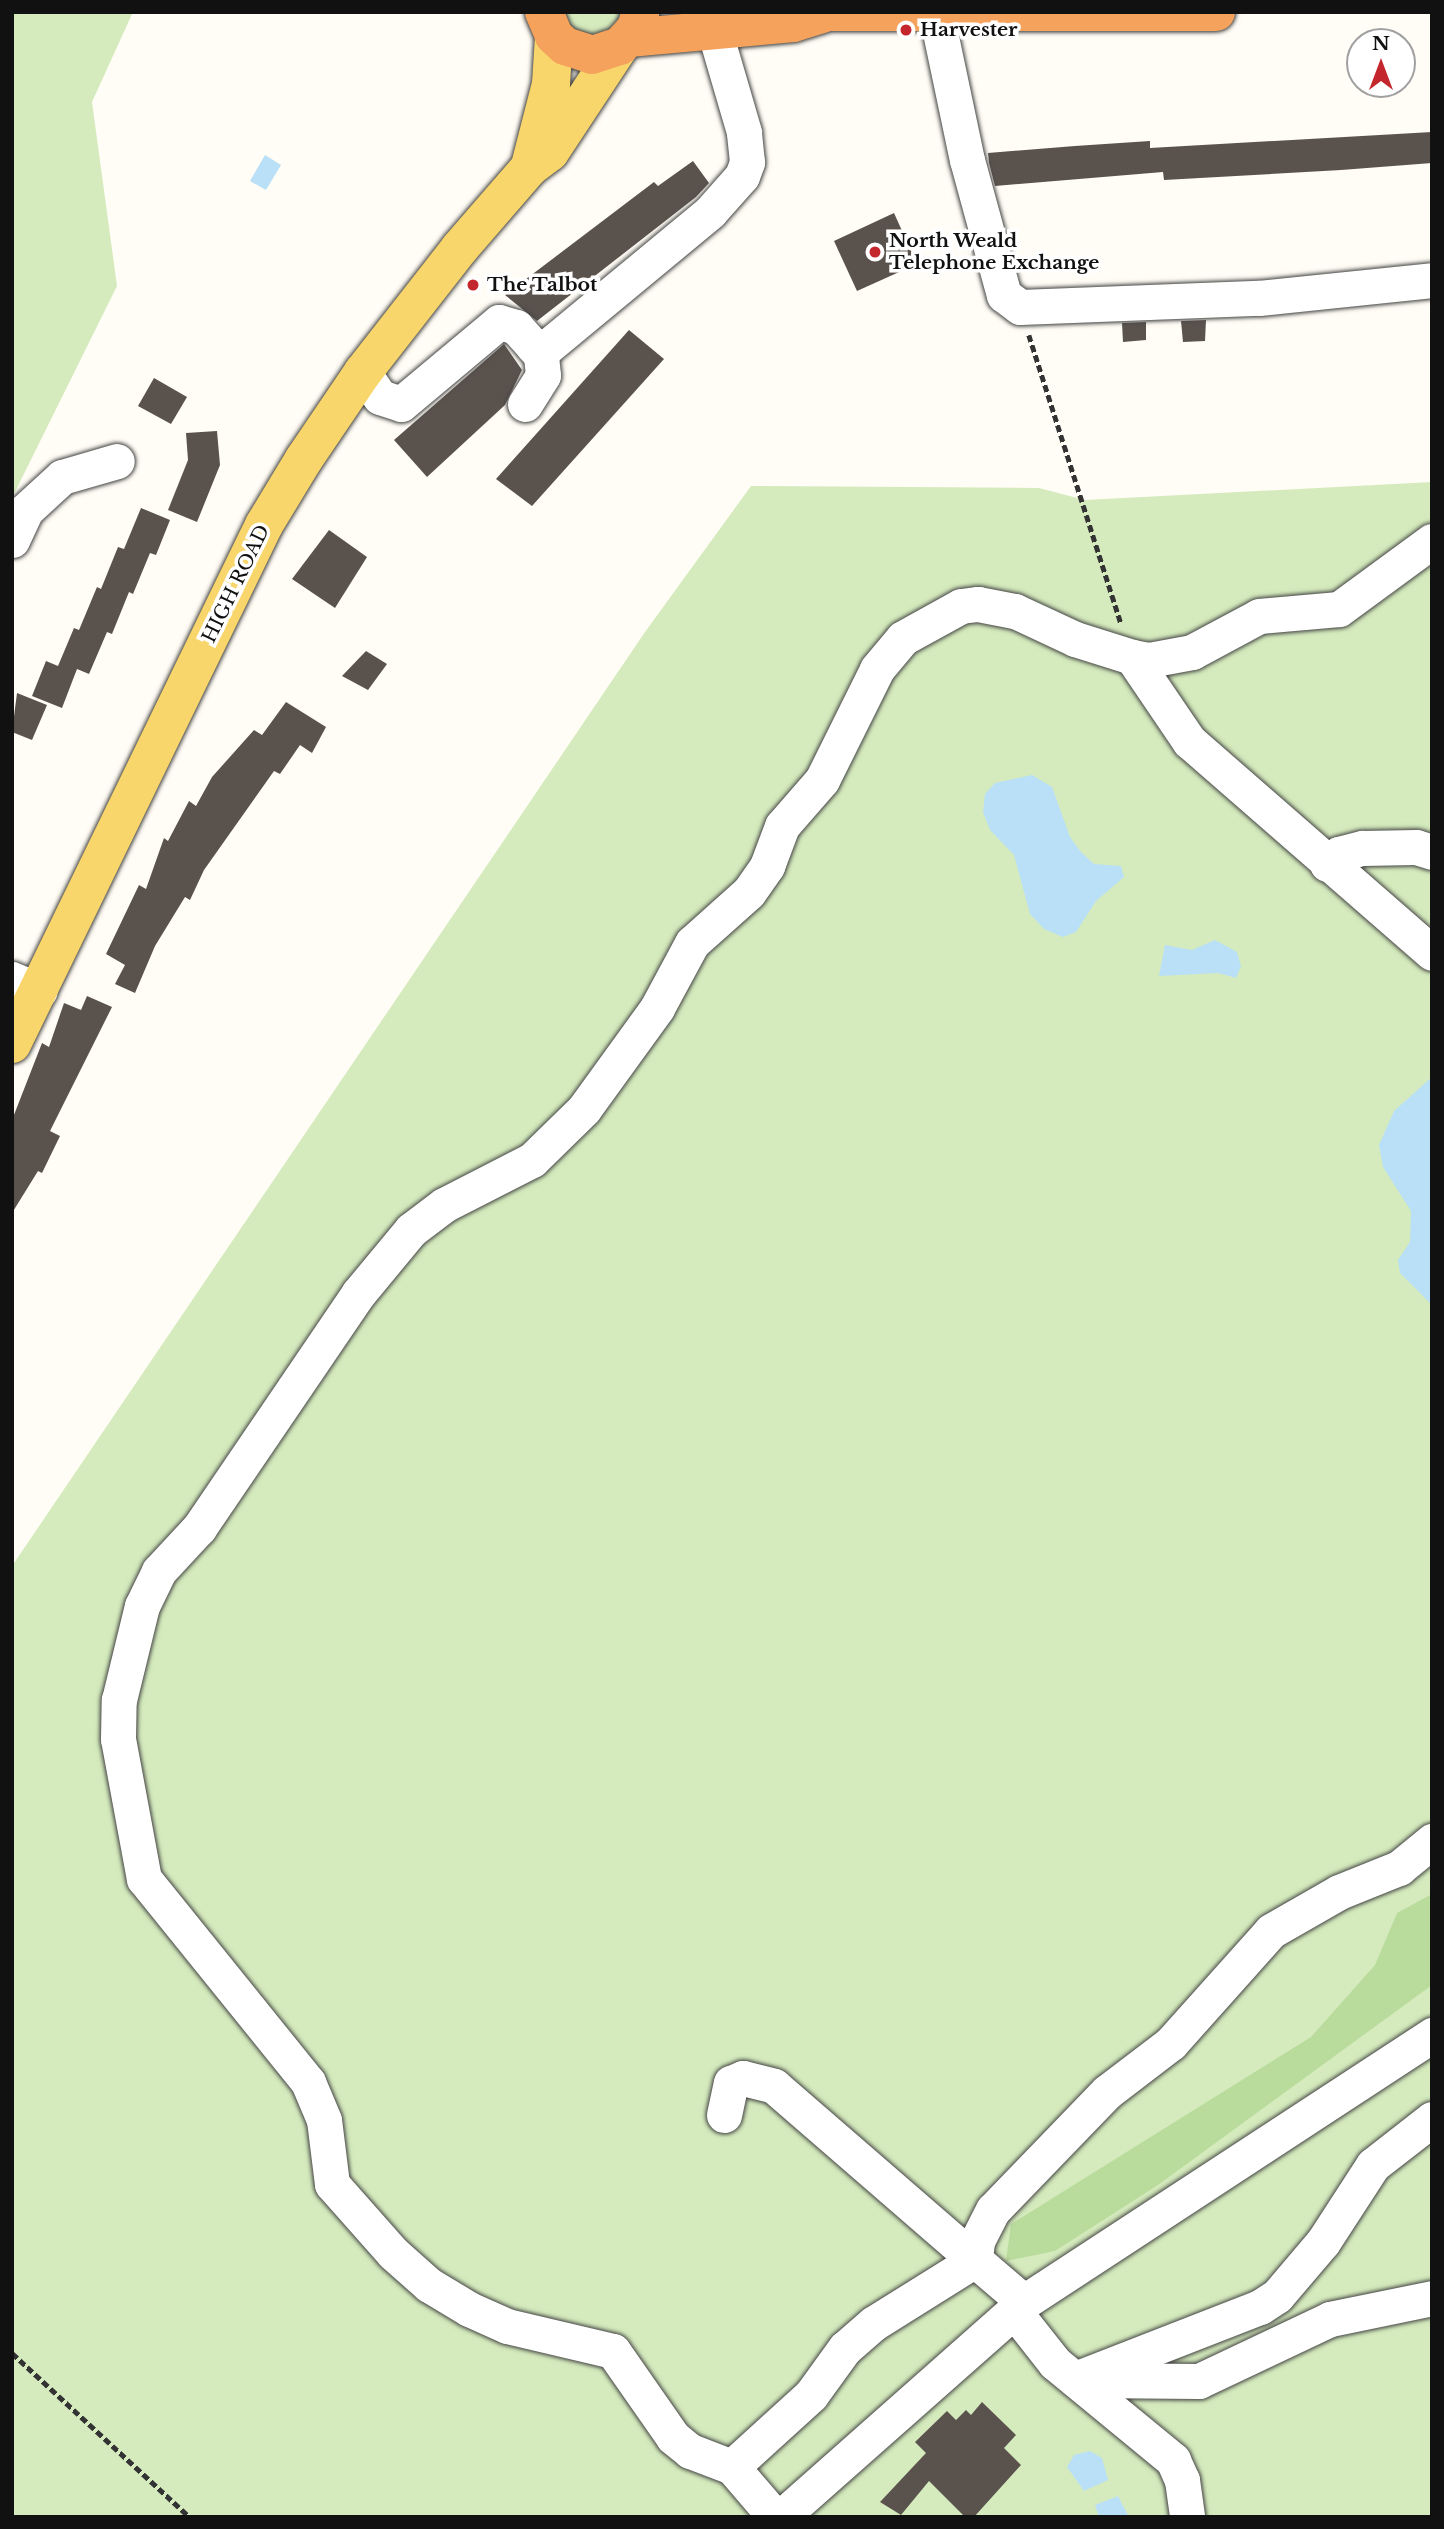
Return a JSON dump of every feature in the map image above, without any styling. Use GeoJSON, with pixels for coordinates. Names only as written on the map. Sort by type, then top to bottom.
{"type":"FeatureCollection","features":[{"type":"Feature","properties":{"kind":"highway"},"geometry":{"type":"LineString","coordinates":[[541,22],[585,54],[630,32],[711,21],[793,23],[820,13],[1216,12]]}},
{"type":"Feature","properties":{"kind":"main road","name":"HIGH ROAD"},"geometry":{"type":"LineString","coordinates":[[530,167],[551,84],[541,22]]}},
{"type":"Feature","properties":{"kind":"main road","name":"HIGH ROAD"},"geometry":{"type":"LineString","coordinates":[[12,1044],[26,985],[264,525],[363,372],[530,167],[550,152],[630,32]]}},
{"type":"Feature","properties":{"kind":"street"},"geometry":{"type":"LineString","coordinates":[[936,13],[967,160],[1004,295],[1020,307],[1259,298],[1432,280]]}},
{"type":"Feature","properties":{"kind":"street"},"geometry":{"type":"LineString","coordinates":[[533,346],[547,347],[569,330],[710,212],[742,176],[747,162],[744,132],[711,21]]}},
{"type":"Feature","properties":{"kind":"street"},"geometry":{"type":"LineString","coordinates":[[363,372],[385,401],[401,404],[413,398],[499,322],[516,327],[541,355],[543,375],[525,404]]}},
{"type":"Feature","properties":{"kind":"street"},"geometry":{"type":"LineString","coordinates":[[12,540],[26,510],[62,477],[117,461]]}},
{"type":"Feature","properties":{"kind":"street"},"geometry":{"type":"LineString","coordinates":[[775,2517],[732,2467],[690,2451],[673,2437],[613,2351],[508,2326],[469,2309],[429,2285],[342,2198],[327,2167],[324,2120],[309,2082],[144,1879],[118,1739],[119,1700],[142,1606],[159,1571],[199,1528],[358,1294],[427,1216],[532,1160],[584,1109],[657,1007],[692,943],[749,892],[767,866],[782,826],[822,780],[890,652],[919,627],[961,606],[978,604],[1015,611],[1075,639],[1149,660],[1192,652],[1259,615],[1339,609],[1432,541]]}},
{"type":"Feature","properties":{"kind":"street"},"geometry":{"type":"LineString","coordinates":[[1132,657],[1189,741],[1432,953]]}},
{"type":"Feature","properties":{"kind":"street"},"geometry":{"type":"LineString","coordinates":[[1327,864],[1339,854],[1362,848],[1416,847],[1432,852]]}},
{"type":"Feature","properties":{"kind":"street"},"geometry":{"type":"LineString","coordinates":[[975,2260],[977,2241],[993,2210],[1107,2092],[1171,2043],[1270,1931],[1339,1892],[1399,1868],[1432,1841]]}},
{"type":"Feature","properties":{"kind":"street"},"geometry":{"type":"LineString","coordinates":[[781,2517],[1019,2306],[1432,2035]]}},
{"type":"Feature","properties":{"kind":"street"},"geometry":{"type":"LineString","coordinates":[[724,2115],[731,2083],[743,2078],[774,2086],[975,2260],[1019,2306],[1055,2363],[1173,2460],[1182,2480],[1186,2517]]}},
{"type":"Feature","properties":{"kind":"street"},"geometry":{"type":"LineString","coordinates":[[1075,2379],[1261,2307],[1278,2296],[1324,2242],[1373,2165],[1432,2119]]}},
{"type":"Feature","properties":{"kind":"street"},"geometry":{"type":"LineString","coordinates":[[732,2467],[811,2395],[845,2348],[874,2323],[975,2260]]}},
{"type":"Feature","properties":{"kind":"street"},"geometry":{"type":"LineString","coordinates":[[1075,2379],[1199,2381],[1330,2319],[1432,2298]]}},
{"type":"Feature","properties":{"kind":"path"},"geometry":{"type":"LineString","coordinates":[[1020,307],[1132,657]]}},
{"type":"Feature","properties":{"kind":"path"},"geometry":{"type":"LineString","coordinates":[[12,2353],[190,2517]]}},
{"type":"Feature","properties":{"kind":"green space"},"geometry":{"type":"Polygon","coordinates":[[[12,12],[133,12],[92,102],[117,286],[12,498],[12,12]]]}},
{"type":"Feature","properties":{"kind":"green space"},"geometry":{"type":"Polygon","coordinates":[[[561,12],[621,12],[613,29],[594,38],[574,32],[561,12]]]}},
{"type":"Feature","properties":{"kind":"green space"},"geometry":{"type":"Polygon","coordinates":[[[1432,482],[1432,2517],[12,2517],[12,1566],[645,632],[751,486],[1039,488],[1085,500],[1432,482]]]}},
{"type":"Feature","properties":{"kind":"green space"},"geometry":{"type":"Polygon","coordinates":[[[1432,1894],[1432,1985],[1158,2185],[1055,2251],[1006,2261],[1011,2224],[1311,2037],[1375,1965],[1397,1913],[1432,1894]]]}},
{"type":"Feature","properties":{"kind":"water"},"geometry":{"type":"Polygon","coordinates":[[[265,155],[281,165],[266,190],[250,181],[265,155]]]}},
{"type":"Feature","properties":{"kind":"water"},"geometry":{"type":"Polygon","coordinates":[[[1032,775],[1052,787],[1070,837],[1081,852],[1094,864],[1121,866],[1124,877],[1096,901],[1076,932],[1063,937],[1044,929],[1030,914],[1014,855],[990,830],[983,812],[985,794],[995,783],[1032,775]]]}},
{"type":"Feature","properties":{"kind":"water"},"geometry":{"type":"Polygon","coordinates":[[[1215,940],[1237,952],[1241,966],[1236,978],[1218,973],[1159,976],[1165,945],[1192,950],[1215,940]]]}},
{"type":"Feature","properties":{"kind":"water"},"geometry":{"type":"Polygon","coordinates":[[[1432,1077],[1432,1305],[1400,1273],[1398,1260],[1410,1242],[1411,1211],[1383,1167],[1379,1145],[1394,1111],[1432,1077]]]}},
{"type":"Feature","properties":{"kind":"water"},"geometry":{"type":"Polygon","coordinates":[[[1090,2451],[1102,2458],[1108,2480],[1084,2491],[1067,2467],[1074,2455],[1090,2451]]]}},
{"type":"Feature","properties":{"kind":"water"},"geometry":{"type":"Polygon","coordinates":[[[1118,2496],[1129,2517],[1099,2517],[1095,2505],[1118,2496]]]}},
{"type":"Feature","properties":{"kind":"building"},"geometry":{"type":"Polygon","coordinates":[[[1432,132],[1432,163],[1164,180],[1163,172],[995,186],[988,153],[1150,141],[1150,148],[1432,132]]]}},
{"type":"Feature","properties":{"kind":"building"},"geometry":{"type":"Polygon","coordinates":[[[693,161],[709,183],[696,197],[537,321],[505,295],[654,182],[658,186],[693,161]]]}},
{"type":"Feature","properties":{"kind":"building","name":"North Weald Telephone Exchange"},"geometry":{"type":"Polygon","coordinates":[[[894,213],[917,264],[857,291],[834,241],[894,213]]]}},
{"type":"Feature","properties":{"kind":"building"},"geometry":{"type":"Polygon","coordinates":[[[1206,320],[1205,341],[1183,342],[1181,321],[1206,320]]]}},
{"type":"Feature","properties":{"kind":"building"},"geometry":{"type":"Polygon","coordinates":[[[1146,322],[1146,340],[1123,342],[1122,323],[1146,322]]]}},
{"type":"Feature","properties":{"kind":"building"},"geometry":{"type":"Polygon","coordinates":[[[629,330],[664,359],[532,506],[496,479],[629,330]]]}},
{"type":"Feature","properties":{"kind":"building"},"geometry":{"type":"Polygon","coordinates":[[[504,344],[522,370],[505,405],[427,477],[394,440],[504,344]]]}},
{"type":"Feature","properties":{"kind":"building"},"geometry":{"type":"Polygon","coordinates":[[[154,378],[187,397],[171,424],[138,406],[154,378]]]}},
{"type":"Feature","properties":{"kind":"building"},"geometry":{"type":"Polygon","coordinates":[[[217,431],[220,465],[197,522],[168,510],[188,460],[186,433],[217,431]]]}},
{"type":"Feature","properties":{"kind":"building"},"geometry":{"type":"Polygon","coordinates":[[[141,508],[170,520],[156,555],[150,553],[133,594],[129,592],[112,634],[107,632],[89,674],[77,669],[62,708],[32,696],[46,661],[58,666],[74,628],[79,630],[97,587],[101,589],[118,547],[124,549],[141,508]]]}},
{"type":"Feature","properties":{"kind":"building"},"geometry":{"type":"Polygon","coordinates":[[[329,530],[367,557],[335,608],[292,579],[329,530]]]}},
{"type":"Feature","properties":{"kind":"building"},"geometry":{"type":"Polygon","coordinates":[[[366,651],[387,664],[368,690],[342,676],[366,651]]]}},
{"type":"Feature","properties":{"kind":"building"},"geometry":{"type":"Polygon","coordinates":[[[17,693],[47,705],[32,740],[12,732],[17,693]]]}},
{"type":"Feature","properties":{"kind":"building"},"geometry":{"type":"Polygon","coordinates":[[[286,702],[326,727],[312,753],[300,745],[280,774],[274,771],[204,870],[190,900],[185,897],[155,946],[135,993],[115,984],[125,965],[106,954],[139,885],[146,889],[164,838],[168,841],[189,801],[196,806],[212,777],[254,730],[262,735],[286,702]]]}},
{"type":"Feature","properties":{"kind":"building"},"geometry":{"type":"Polygon","coordinates":[[[87,996],[112,1007],[50,1131],[60,1136],[42,1173],[38,1171],[12,1213],[12,1120],[42,1043],[49,1047],[64,1003],[81,1010],[87,996]]]}},
{"type":"Feature","properties":{"kind":"building"},"geometry":{"type":"Polygon","coordinates":[[[982,2402],[1016,2435],[1004,2448],[1021,2465],[974,2517],[965,2517],[929,2481],[901,2515],[880,2502],[926,2453],[915,2442],[947,2411],[956,2420],[966,2410],[971,2415],[982,2402]]]}},
{"type":"Feature","properties":{"kind":"place","name":"Harvester"},"geometry":{"type":"Point","coordinates":[906,30]}},
{"type":"Feature","properties":{"kind":"place","name":"North Weald Telephone Exchange"},"geometry":{"type":"Point","coordinates":[875,252]}},
{"type":"Feature","properties":{"kind":"place","name":"The Talbot"},"geometry":{"type":"Point","coordinates":[473,285]}}]}
